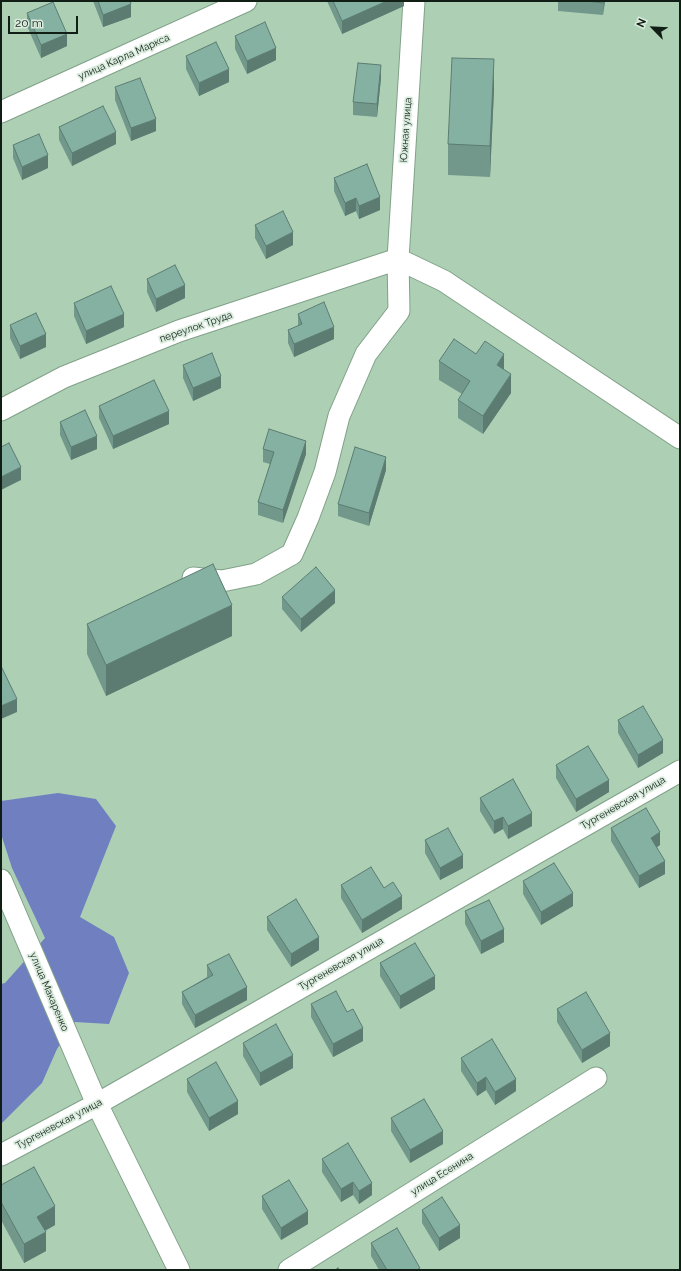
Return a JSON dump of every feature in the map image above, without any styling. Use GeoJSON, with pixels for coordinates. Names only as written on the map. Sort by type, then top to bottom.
{"type":"FeatureCollection","features":[{"type":"Feature","properties":{"kind":"street","name":"улица Карла Маркса"},"geometry":{"type":"LineString","coordinates":[[1,112],[246,1]]}},
{"type":"Feature","properties":{"kind":"street","name":"Южная улица"},"geometry":{"type":"LineString","coordinates":[[174,584],[187,577],[222,581],[256,574],[292,554],[308,518],[325,472],[339,416],[366,354],[399,311],[398,259],[414,1]]}},
{"type":"Feature","properties":{"kind":"street","name":"переулок Труда"},"geometry":{"type":"LineString","coordinates":[[1,410],[64,377],[179,331],[398,259]]}},
{"type":"Feature","properties":{"kind":"street"},"geometry":{"type":"LineString","coordinates":[[398,259],[444,280],[680,438]]}},
{"type":"Feature","properties":{"kind":"street","name":"Тургеневская улица"},"geometry":{"type":"LineString","coordinates":[[1,1155],[96,1104],[680,771]]}},
{"type":"Feature","properties":{"kind":"street","name":"улица Макаренко"},"geometry":{"type":"LineString","coordinates":[[1,880],[96,1104],[179,1270]]}},
{"type":"Feature","properties":{"kind":"street","name":"улица Есенина"},"geometry":{"type":"LineString","coordinates":[[289,1270],[596,1078]]}},
{"type":"Feature","properties":{"kind":"shaded area"},"geometry":{"type":"Polygon","coordinates":[[[58,793],[96,799],[116,826],[80,917],[114,937],[129,973],[109,1024],[75,1022],[57,1049],[42,1083],[1,1124],[1,984],[5,983],[45,938],[12,868],[1,834],[1,801],[58,793]]]}},
{"type":"Feature","properties":{"kind":"building"},"geometry":{"type":"Polygon","coordinates":[[[98,1],[130,1],[131,4],[103,15],[98,1]]]}},
{"type":"Feature","properties":{"kind":"building"},"geometry":{"type":"Polygon","coordinates":[[[333,1],[387,1],[342,21],[333,1]]]}},
{"type":"Feature","properties":{"kind":"building"},"geometry":{"type":"Polygon","coordinates":[[[587,1],[604,1],[603,3],[587,1]]]}},
{"type":"Feature","properties":{"kind":"building"},"geometry":{"type":"Polygon","coordinates":[[[53,2],[67,34],[41,45],[27,13],[53,2]]]}},
{"type":"Feature","properties":{"kind":"building"},"geometry":{"type":"Polygon","coordinates":[[[265,22],[276,48],[247,61],[235,36],[265,22]]]}},
{"type":"Feature","properties":{"kind":"building"},"geometry":{"type":"Polygon","coordinates":[[[216,42],[229,69],[199,83],[186,56],[216,42]]]}},
{"type":"Feature","properties":{"kind":"building"},"geometry":{"type":"Polygon","coordinates":[[[452,58],[494,59],[490,146],[448,144],[452,58]]]}},
{"type":"Feature","properties":{"kind":"building"},"geometry":{"type":"Polygon","coordinates":[[[358,63],[381,65],[377,104],[353,102],[358,63]]]}},
{"type":"Feature","properties":{"kind":"building"},"geometry":{"type":"Polygon","coordinates":[[[140,78],[156,119],[131,128],[115,87],[140,78]]]}},
{"type":"Feature","properties":{"kind":"building"},"geometry":{"type":"Polygon","coordinates":[[[103,106],[116,132],[72,153],[59,127],[103,106]]]}},
{"type":"Feature","properties":{"kind":"building"},"geometry":{"type":"Polygon","coordinates":[[[39,134],[48,155],[22,167],[13,145],[39,134]]]}},
{"type":"Feature","properties":{"kind":"building"},"geometry":{"type":"Polygon","coordinates":[[[367,164],[380,197],[359,206],[356,198],[345,203],[334,178],[367,164]]]}},
{"type":"Feature","properties":{"kind":"building"},"geometry":{"type":"Polygon","coordinates":[[[283,211],[293,232],[266,246],[255,225],[283,211]]]}},
{"type":"Feature","properties":{"kind":"building"},"geometry":{"type":"Polygon","coordinates":[[[175,265],[185,285],[156,299],[147,279],[175,265]]]}},
{"type":"Feature","properties":{"kind":"building"},"geometry":{"type":"Polygon","coordinates":[[[111,286],[124,314],[86,331],[74,303],[111,286]]]}},
{"type":"Feature","properties":{"kind":"building"},"geometry":{"type":"Polygon","coordinates":[[[324,302],[334,327],[294,344],[288,330],[302,324],[298,314],[324,302]]]}},
{"type":"Feature","properties":{"kind":"building"},"geometry":{"type":"Polygon","coordinates":[[[36,313],[46,334],[20,346],[10,325],[36,313]]]}},
{"type":"Feature","properties":{"kind":"building"},"geometry":{"type":"Polygon","coordinates":[[[454,339],[476,354],[485,341],[504,354],[497,365],[511,374],[483,416],[458,400],[470,381],[439,361],[454,339]]]}},
{"type":"Feature","properties":{"kind":"building"},"geometry":{"type":"Polygon","coordinates":[[[212,353],[221,376],[193,388],[183,365],[212,353]]]}},
{"type":"Feature","properties":{"kind":"building"},"geometry":{"type":"Polygon","coordinates":[[[154,380],[169,411],[113,436],[99,406],[154,380]]]}},
{"type":"Feature","properties":{"kind":"building"},"geometry":{"type":"Polygon","coordinates":[[[85,410],[97,436],[71,447],[60,422],[85,410]]]}},
{"type":"Feature","properties":{"kind":"building"},"geometry":{"type":"Polygon","coordinates":[[[269,429],[306,441],[283,510],[258,502],[274,452],[263,449],[269,429]]]}},
{"type":"Feature","properties":{"kind":"building"},"geometry":{"type":"Polygon","coordinates":[[[9,443],[21,467],[1,477],[1,447],[9,443]]]}},
{"type":"Feature","properties":{"kind":"building"},"geometry":{"type":"Polygon","coordinates":[[[355,447],[386,457],[369,513],[338,504],[355,447]]]}},
{"type":"Feature","properties":{"kind":"building"},"geometry":{"type":"Polygon","coordinates":[[[213,564],[232,605],[106,665],[87,624],[213,564]]]}},
{"type":"Feature","properties":{"kind":"building"},"geometry":{"type":"Polygon","coordinates":[[[316,567],[335,590],[301,619],[282,597],[316,567]]]}},
{"type":"Feature","properties":{"kind":"building"},"geometry":{"type":"Polygon","coordinates":[[[1,666],[17,699],[1,706],[1,666]]]}},
{"type":"Feature","properties":{"kind":"building"},"geometry":{"type":"Polygon","coordinates":[[[643,706],[663,740],[638,755],[618,720],[643,706]]]}},
{"type":"Feature","properties":{"kind":"building"},"geometry":{"type":"Polygon","coordinates":[[[588,746],[609,780],[576,799],[556,765],[588,746]]]}},
{"type":"Feature","properties":{"kind":"building"},"geometry":{"type":"Polygon","coordinates":[[[513,779],[532,813],[508,826],[503,817],[494,821],[480,798],[513,779]]]}},
{"type":"Feature","properties":{"kind":"building"},"geometry":{"type":"Polygon","coordinates":[[[646,808],[660,832],[651,838],[665,861],[639,876],[611,828],[646,808]]]}},
{"type":"Feature","properties":{"kind":"building"},"geometry":{"type":"Polygon","coordinates":[[[448,828],[463,855],[440,868],[425,840],[448,828]]]}},
{"type":"Feature","properties":{"kind":"building"},"geometry":{"type":"Polygon","coordinates":[[[554,863],[573,893],[541,912],[523,881],[554,863]]]}},
{"type":"Feature","properties":{"kind":"building"},"geometry":{"type":"Polygon","coordinates":[[[371,867],[384,888],[393,882],[402,896],[362,920],[341,885],[371,867]]]}},
{"type":"Feature","properties":{"kind":"building"},"geometry":{"type":"Polygon","coordinates":[[[296,899],[319,937],[291,954],[267,917],[296,899]]]}},
{"type":"Feature","properties":{"kind":"building"},"geometry":{"type":"Polygon","coordinates":[[[489,900],[504,929],[481,941],[465,911],[489,900]]]}},
{"type":"Feature","properties":{"kind":"building"},"geometry":{"type":"Polygon","coordinates":[[[415,943],[435,976],[400,996],[380,963],[415,943]]]}},
{"type":"Feature","properties":{"kind":"building"},"geometry":{"type":"Polygon","coordinates":[[[229,954],[247,987],[195,1015],[182,992],[213,975],[207,965],[229,954]]]}},
{"type":"Feature","properties":{"kind":"building"},"geometry":{"type":"Polygon","coordinates":[[[336,991],[347,1012],[353,1009],[363,1028],[333,1044],[311,1004],[336,991]]]}},
{"type":"Feature","properties":{"kind":"building"},"geometry":{"type":"Polygon","coordinates":[[[586,992],[610,1033],[582,1050],[557,1009],[586,992]]]}},
{"type":"Feature","properties":{"kind":"building"},"geometry":{"type":"Polygon","coordinates":[[[276,1024],[293,1055],[260,1073],[243,1043],[276,1024]]]}},
{"type":"Feature","properties":{"kind":"building"},"geometry":{"type":"Polygon","coordinates":[[[492,1039],[516,1079],[495,1092],[486,1077],[477,1083],[461,1058],[492,1039]]]}},
{"type":"Feature","properties":{"kind":"building"},"geometry":{"type":"Polygon","coordinates":[[[216,1062],[238,1101],[209,1118],[187,1079],[216,1062]]]}},
{"type":"Feature","properties":{"kind":"building"},"geometry":{"type":"Polygon","coordinates":[[[424,1099],[443,1131],[410,1150],[391,1118],[424,1099]]]}},
{"type":"Feature","properties":{"kind":"building"},"geometry":{"type":"Polygon","coordinates":[[[348,1143],[372,1183],[359,1191],[353,1182],[341,1189],[322,1159],[348,1143]]]}},
{"type":"Feature","properties":{"kind":"building"},"geometry":{"type":"Polygon","coordinates":[[[34,1167],[55,1206],[37,1217],[46,1232],[24,1244],[1,1202],[1,1185],[34,1167]]]}},
{"type":"Feature","properties":{"kind":"building"},"geometry":{"type":"Polygon","coordinates":[[[289,1180],[308,1211],[281,1228],[262,1196],[289,1180]]]}},
{"type":"Feature","properties":{"kind":"building"},"geometry":{"type":"Polygon","coordinates":[[[442,1197],[460,1225],[439,1238],[422,1210],[442,1197]]]}},
{"type":"Feature","properties":{"kind":"building"},"geometry":{"type":"Polygon","coordinates":[[[397,1228],[420,1268],[417,1270],[387,1270],[371,1243],[397,1228]]]}}]}
